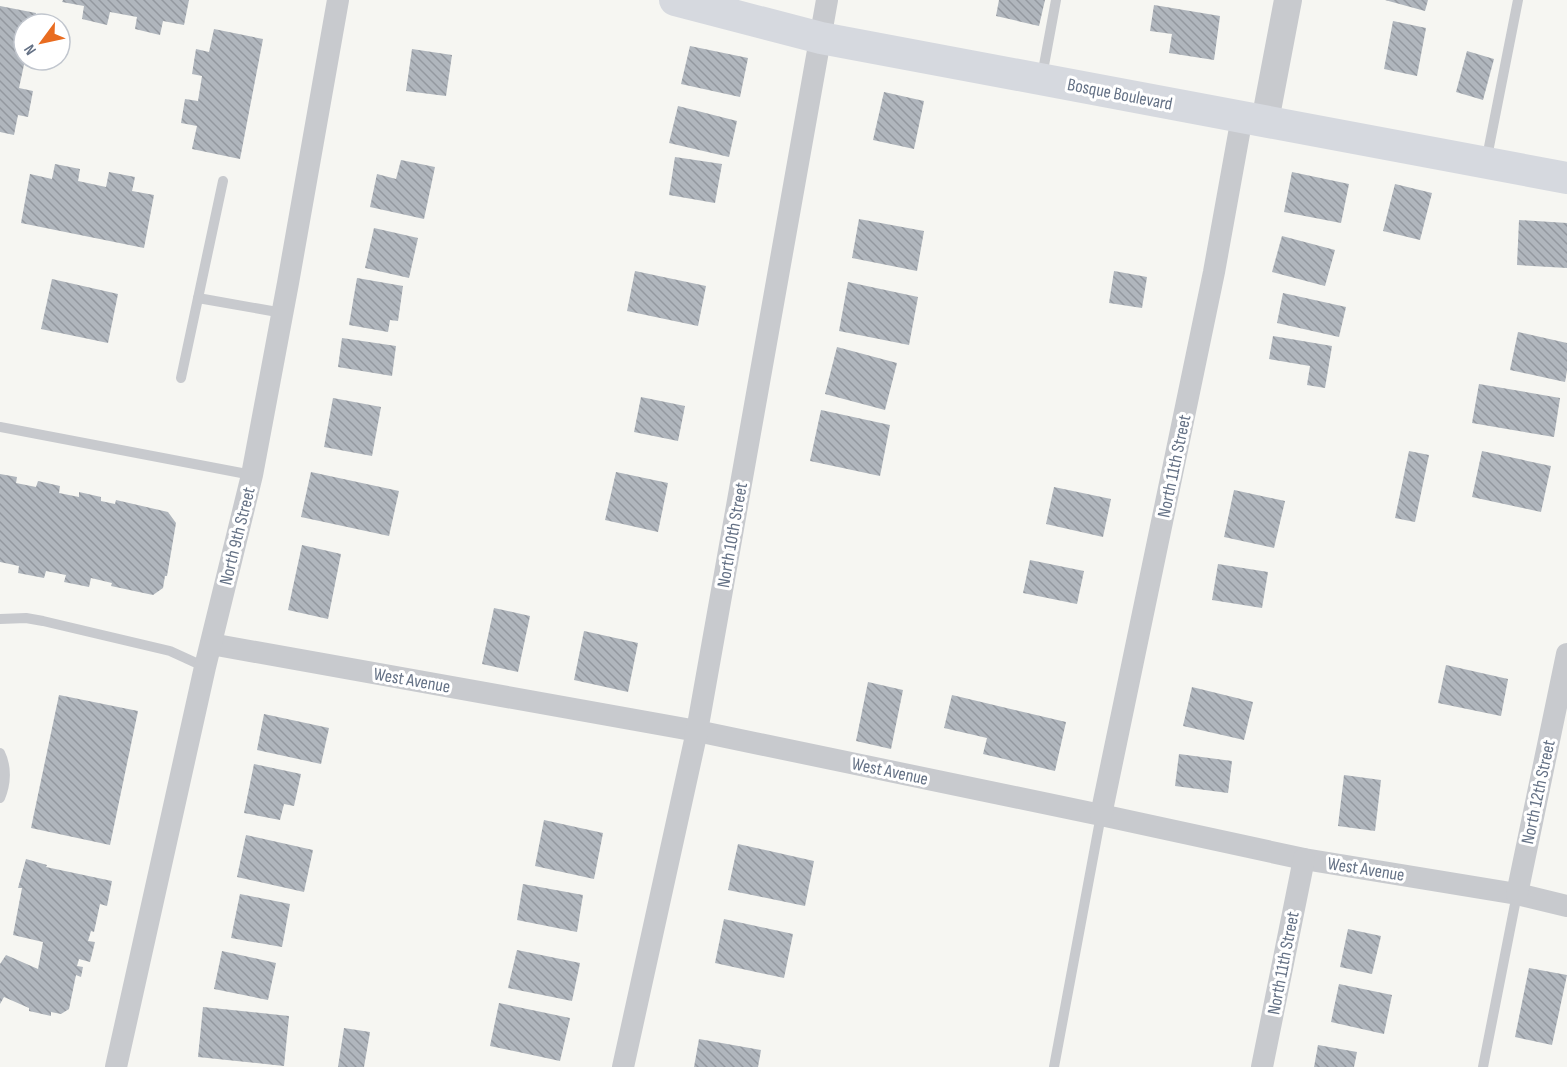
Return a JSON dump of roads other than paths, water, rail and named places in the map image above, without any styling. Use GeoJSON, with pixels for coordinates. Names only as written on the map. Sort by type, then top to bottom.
{"type":"FeatureCollection","features":[{"type":"Feature","properties":{"kind":"main road","name":"Bosque Boulevard"},"geometry":{"type":"LineString","coordinates":[[675,0],[821,38],[1567,178]]}},
{"type":"Feature","properties":{"kind":"street","name":"North 9th Street"},"geometry":{"type":"LineString","coordinates":[[116,1067],[205,667],[252,475],[338,0]]}},
{"type":"Feature","properties":{"kind":"street","name":"North 10th Street"},"geometry":{"type":"LineString","coordinates":[[623,1067],[696,732],[828,0]]}},
{"type":"Feature","properties":{"kind":"street","name":"North 11th Street"},"geometry":{"type":"LineString","coordinates":[[1101,815],[1209,296],[1254,119],[1288,0]]}},
{"type":"Feature","properties":{"kind":"street","name":"West Avenue"},"geometry":{"type":"LineString","coordinates":[[211,644],[696,732],[1304,859],[1517,894],[1567,906]]}},
{"type":"Feature","properties":{"kind":"street","name":"North 12th Street"},"geometry":{"type":"LineString","coordinates":[[1517,894],[1567,654]]}},
{"type":"Feature","properties":{"kind":"street","name":"North 11th Street"},"geometry":{"type":"LineString","coordinates":[[1262,1067],[1304,859]]}},
{"type":"Feature","properties":{"kind":"lane"},"geometry":{"type":"LineString","coordinates":[[1042,79],[1056,0]]}},
{"type":"Feature","properties":{"kind":"lane"},"geometry":{"type":"LineString","coordinates":[[1486,163],[1518,0]]}},
{"type":"Feature","properties":{"kind":"lane"},"geometry":{"type":"LineString","coordinates":[[181,378],[223,181]]}},
{"type":"Feature","properties":{"kind":"lane"},"geometry":{"type":"LineString","coordinates":[[198,297],[283,313]]}},
{"type":"Feature","properties":{"kind":"lane"},"geometry":{"type":"LineString","coordinates":[[0,427],[252,475]]}},
{"type":"Feature","properties":{"kind":"lane"},"geometry":{"type":"LineString","coordinates":[[0,619],[26,618],[170,651],[205,667]]}},
{"type":"Feature","properties":{"kind":"lane"},"geometry":{"type":"LineString","coordinates":[[0,753],[5,763],[4,788],[0,798]]}},
{"type":"Feature","properties":{"kind":"lane"},"geometry":{"type":"LineString","coordinates":[[1054,1067],[1101,815]]}},
{"type":"Feature","properties":{"kind":"lane"},"geometry":{"type":"LineString","coordinates":[[1483,1067],[1517,894]]}}]}
